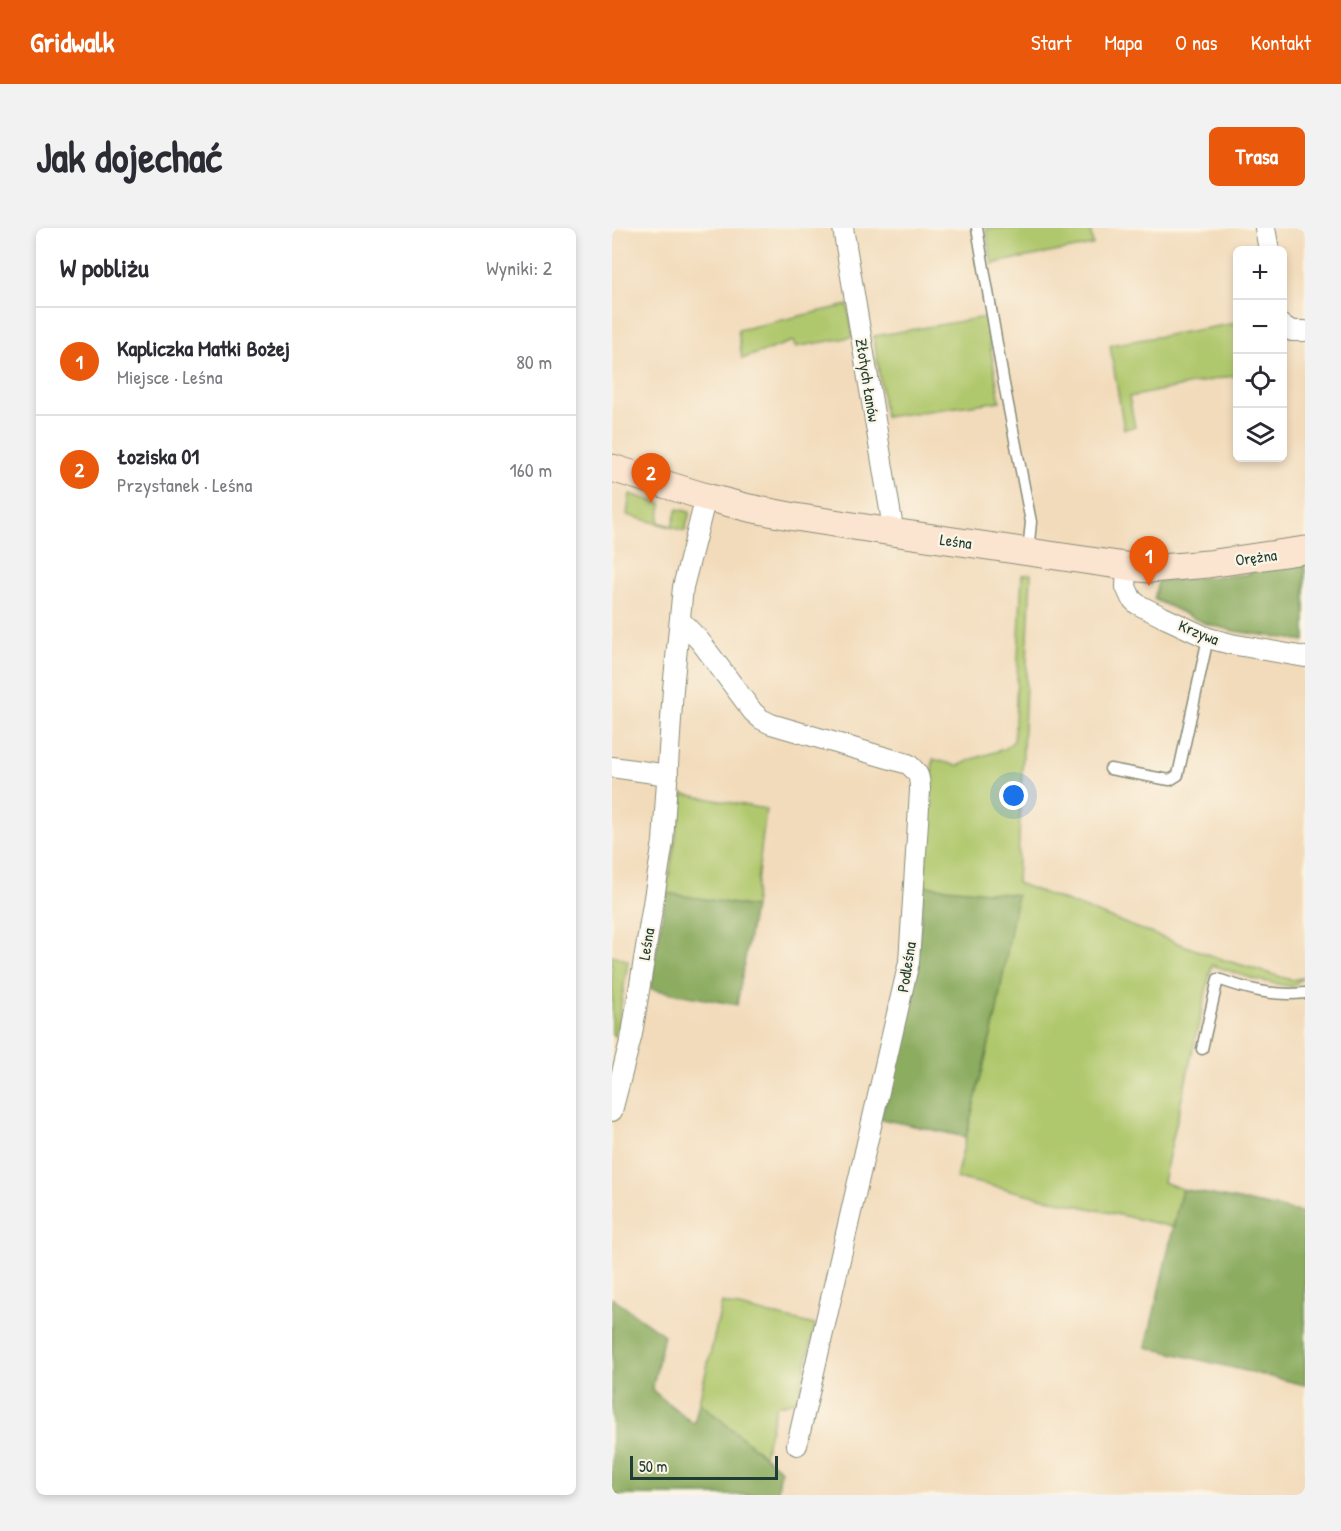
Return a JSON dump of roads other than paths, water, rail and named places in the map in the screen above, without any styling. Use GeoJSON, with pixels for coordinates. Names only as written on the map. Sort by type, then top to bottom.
{"type":"FeatureCollection","features":[{"type":"Feature","properties":{"kind":"street","name":"Złotych Łanów"},"geometry":{"type":"LineString","coordinates":[[843,228],[892,532]]}},
{"type":"Feature","properties":{"kind":"street"},"geometry":{"type":"LineString","coordinates":[[1265,228],[1268,246]]}},
{"type":"Feature","properties":{"kind":"street"},"geometry":{"type":"LineString","coordinates":[[1287,328],[1292,332],[1305,332]]}},
{"type":"Feature","properties":{"kind":"street","name":"Leśna"},"geometry":{"type":"LineString","coordinates":[[612,468],[706,497],[795,517],[1127,567],[1150,569],[1208,564]]}},
{"type":"Feature","properties":{"kind":"street","name":"Leśna"},"geometry":{"type":"LineString","coordinates":[[612,1111],[632,1034],[663,842],[673,689],[683,587],[706,497]]}},
{"type":"Feature","properties":{"kind":"street","name":"Orężna"},"geometry":{"type":"LineString","coordinates":[[1208,564],[1305,550]]}},
{"type":"Feature","properties":{"kind":"street","name":"Krzywa"},"geometry":{"type":"LineString","coordinates":[[1127,567],[1126,587],[1137,604],[1208,638],[1305,657]]}},
{"type":"Feature","properties":{"kind":"street","name":"Podleśna"},"geometry":{"type":"LineString","coordinates":[[681,621],[700,640],[753,712],[761,719],[771,724],[908,764],[920,776],[909,962],[797,1445]]}},
{"type":"Feature","properties":{"kind":"street"},"geometry":{"type":"LineString","coordinates":[[612,767],[668,775]]}},
{"type":"Feature","properties":{"kind":"lane"},"geometry":{"type":"LineString","coordinates":[[977,228],[1031,522],[1028,552]]}},
{"type":"Feature","properties":{"kind":"lane"},"geometry":{"type":"LineString","coordinates":[[1110,769],[1170,780],[1178,775],[1208,638]]}},
{"type":"Feature","properties":{"kind":"lane"},"geometry":{"type":"LineString","coordinates":[[1202,1049],[1218,979],[1245,989],[1276,994],[1305,993]]}},
{"type":"Feature","properties":{"kind":"place","name":"Łoziska 01"},"geometry":{"type":"Point","coordinates":[651,503]}},
{"type":"Feature","properties":{"kind":"place","name":"Kapliczka Matki Bożej"},"geometry":{"type":"Point","coordinates":[1149,586]}}]}
